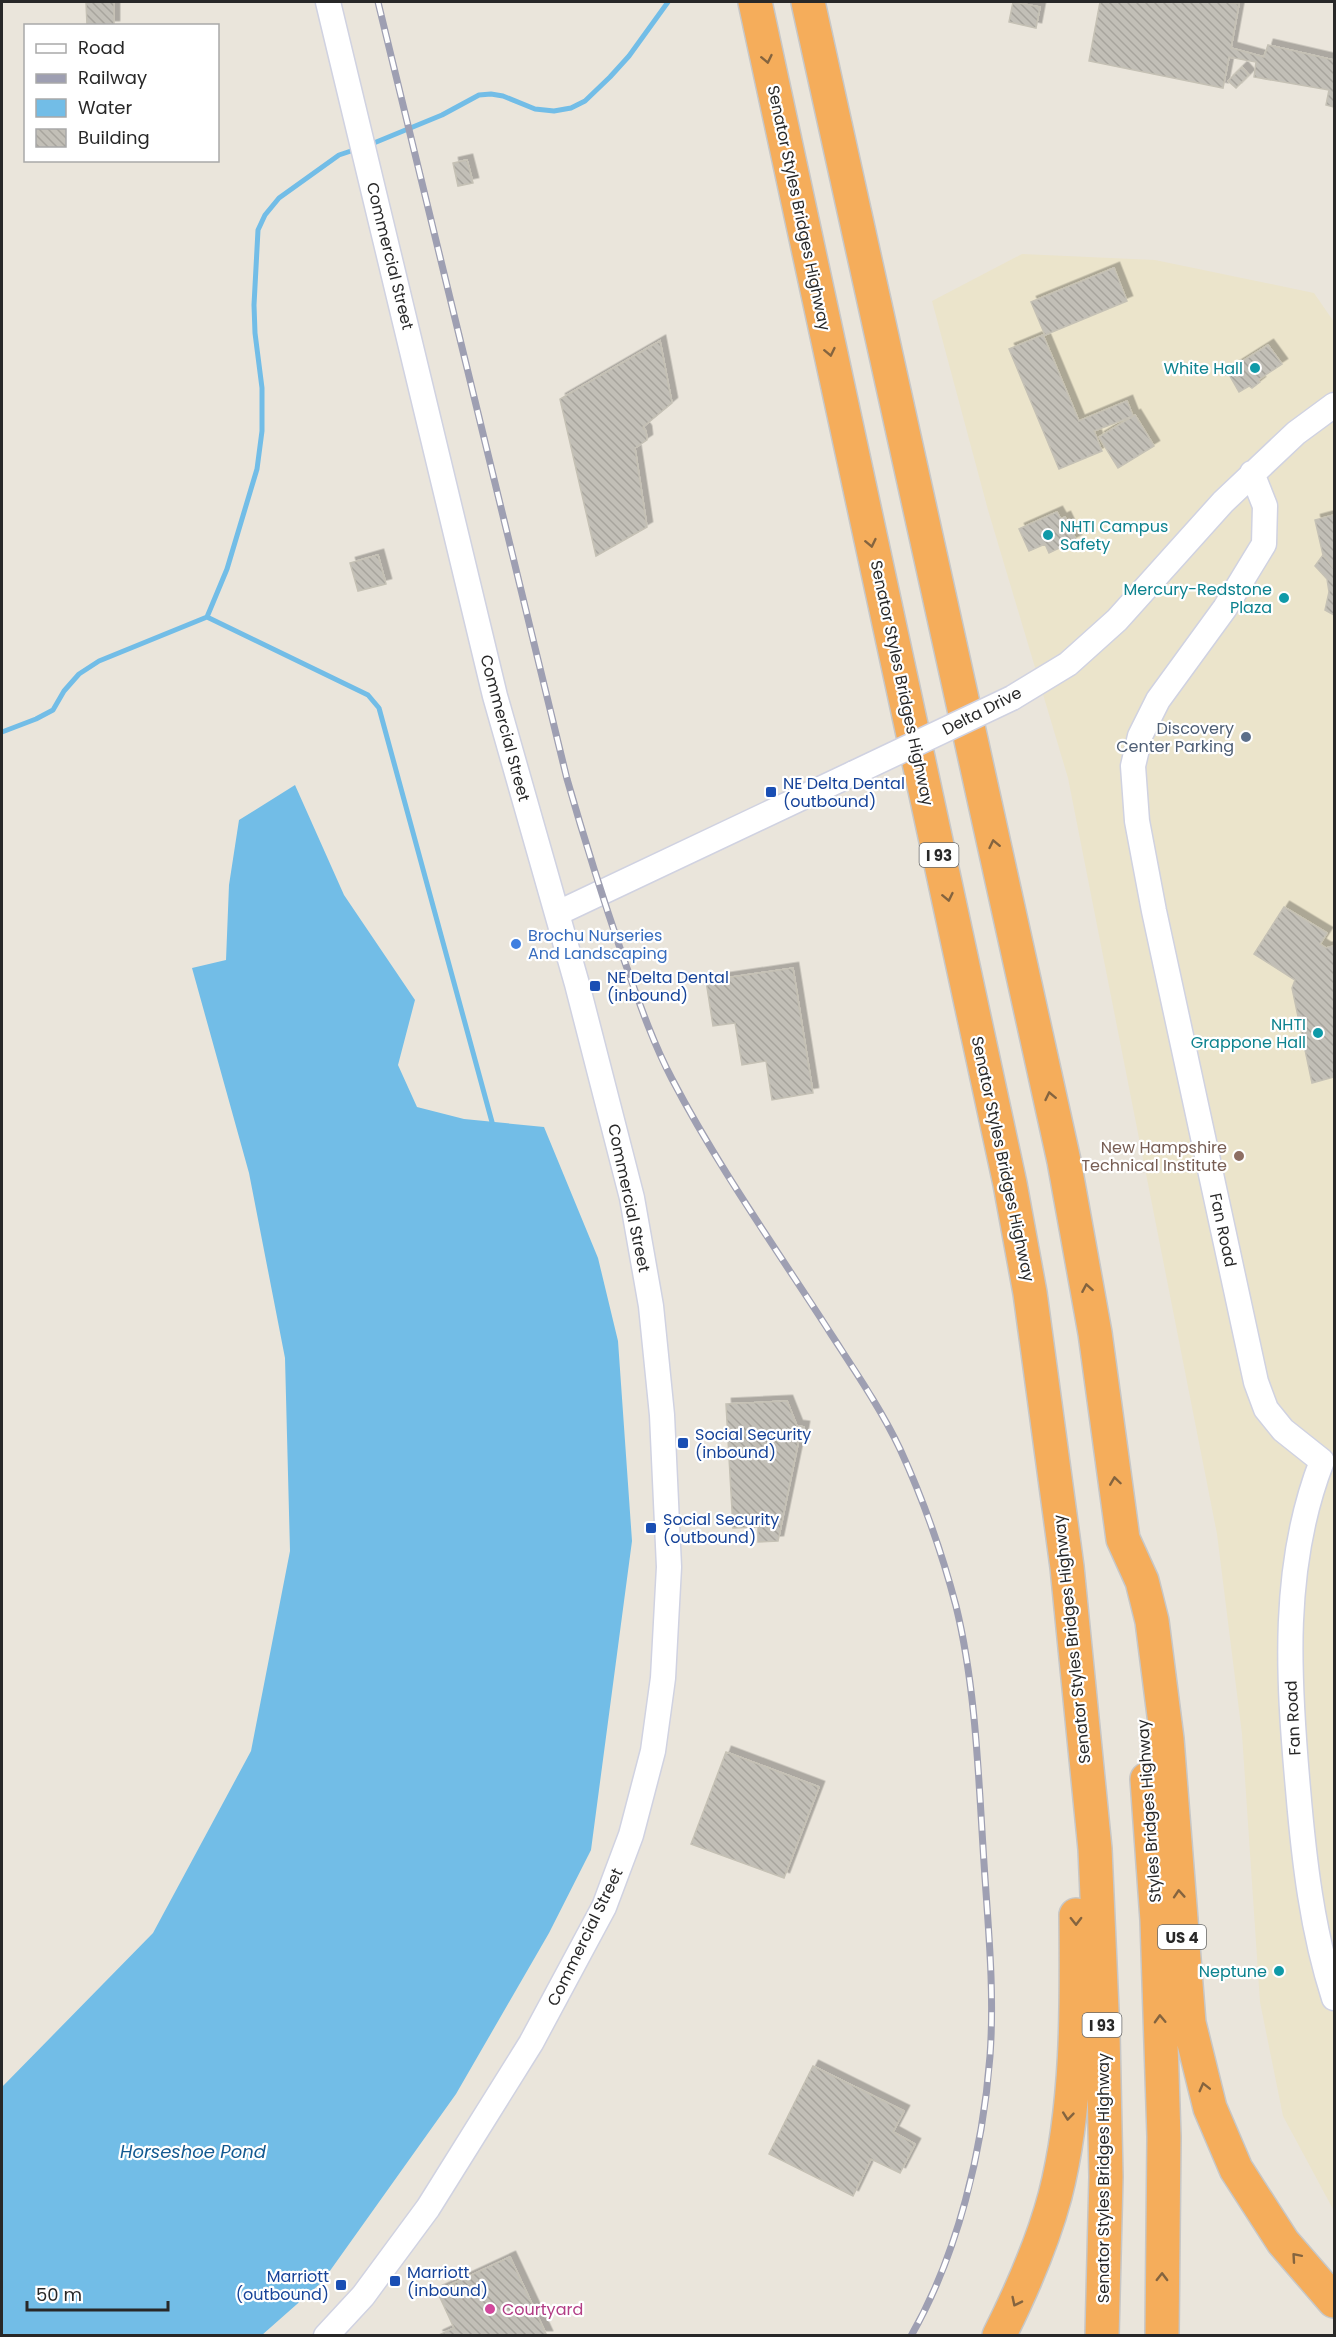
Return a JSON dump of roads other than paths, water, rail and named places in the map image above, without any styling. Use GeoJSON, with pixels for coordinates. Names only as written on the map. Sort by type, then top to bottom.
{"type":"FeatureCollection","features":[{"type":"Feature","properties":{"kind":"highway","name":"Senator Styles Bridges Highway"},"geometry":{"type":"LineString","coordinates":[[755,2],[1012,1195],[1030,1293],[1065,1556],[1095,1849],[1106,2177],[1102,2336]]}},
{"type":"Feature","properties":{"kind":"highway","name":"Styles Bridges Highway"},"geometry":{"type":"LineString","coordinates":[[808,2],[1064,1161],[1095,1333],[1123,1539],[1141,1700],[1157,1920],[1164,2137],[1162,2336]]}},
{"type":"Feature","properties":{"kind":"highway","name":"US 4"},"geometry":{"type":"LineString","coordinates":[[1123,1539],[1142,1581],[1152,1621],[1167,1739],[1189,2023],[1210,2108],[1236,2169],[1283,2242],[1335,2301]]}},
{"type":"Feature","properties":{"kind":"highway"},"geometry":{"type":"LineString","coordinates":[[999,2336],[1027,2279],[1043,2238],[1064,2153],[1073,2066],[1077,1956],[1074,1786],[1080,1716]]}},
{"type":"Feature","properties":{"kind":"street","name":"Commercial Street"},"geometry":{"type":"LineString","coordinates":[[326,2336],[363,2296],[428,2208],[542,2022],[584,1947],[621,1867],[648,1776],[653,1751],[663,1678],[669,1567],[662,1414],[651,1306],[632,1198],[558,913],[495,696],[328,2]]}},
{"type":"Feature","properties":{"kind":"street","name":"Delta Drive"},"geometry":{"type":"LineString","coordinates":[[558,913],[1012,698],[1068,664],[1117,620],[1223,502],[1296,433],[1335,405]]}},
{"type":"Feature","properties":{"kind":"street","name":"Fan Road"},"geometry":{"type":"LineString","coordinates":[[1252,474],[1265,506],[1264,544],[1225,608],[1158,700],[1140,736],[1133,766],[1133,790],[1154,911],[1256,1382],[1266,1409],[1284,1430],[1322,1461],[1311,1490],[1300,1533],[1293,1577],[1290,1701],[1302,1844],[1310,1905],[1323,1964],[1335,1998]]}},
{"type":"Feature","properties":{"kind":"water","name":"Horseshoe Pond"},"geometry":{"type":"Polygon","coordinates":[[[295,785],[344,895],[415,1000],[398,1065],[417,1107],[464,1119],[544,1127],[598,1258],[618,1341],[632,1541],[591,1850],[549,1933],[456,2094],[322,2282],[262,2335],[2,2335],[2,2087],[153,1933],[251,1751],[290,1551],[285,1358],[249,1173],[192,968],[226,960],[229,885],[239,820],[295,785]]]}},
{"type":"Feature","properties":{"kind":"waterway"},"geometry":{"type":"LineString","coordinates":[[369,145],[442,115],[479,95],[503,96],[535,109],[554,111],[571,108],[585,101],[610,77],[629,56],[668,2]]}},
{"type":"Feature","properties":{"kind":"waterway"},"geometry":{"type":"LineString","coordinates":[[2,732],[53,710],[64,691],[79,674],[99,661],[207,617],[227,569],[257,469],[262,431],[262,388],[254,305],[258,230],[265,215],[279,198],[339,155],[357,149]]}},
{"type":"Feature","properties":{"kind":"waterway"},"geometry":{"type":"LineString","coordinates":[[207,617],[368,695],[379,708],[492,1122]]}},
{"type":"Feature","properties":{"kind":"railway"},"geometry":{"type":"LineString","coordinates":[[378,2],[567,779],[622,954],[664,1064],[690,1112],[748,1208],[858,1376],[893,1434],[924,1507],[956,1606],[968,1665],[977,1756],[991,1977],[990,2056],[987,2091],[966,2200],[942,2271],[911,2336]]}},
{"type":"Feature","properties":{"kind":"place","name":"White Hall"},"geometry":{"type":"Point","coordinates":[1255,368]}},
{"type":"Feature","properties":{"kind":"place","name":"NHTI Campus Safety"},"geometry":{"type":"Point","coordinates":[1048,535]}},
{"type":"Feature","properties":{"kind":"place","name":"Mercury-Redstone Plaza"},"geometry":{"type":"Point","coordinates":[1284,598]}},
{"type":"Feature","properties":{"kind":"place","name":"Discovery Center Parking"},"geometry":{"type":"Point","coordinates":[1246,737]}},
{"type":"Feature","properties":{"kind":"place","name":"NE Delta Dental (outbound)"},"geometry":{"type":"Point","coordinates":[771,792]}},
{"type":"Feature","properties":{"kind":"place","name":"Brochu Nurseries And Landscaping"},"geometry":{"type":"Point","coordinates":[516,944]}},
{"type":"Feature","properties":{"kind":"place","name":"NE Delta Dental (inbound)"},"geometry":{"type":"Point","coordinates":[595,986]}},
{"type":"Feature","properties":{"kind":"place","name":"NHTI Grappone Hall"},"geometry":{"type":"Point","coordinates":[1318,1033]}},
{"type":"Feature","properties":{"kind":"place","name":"New Hampshire Technical Institute"},"geometry":{"type":"Point","coordinates":[1239,1156]}},
{"type":"Feature","properties":{"kind":"place","name":"Social Security (inbound)"},"geometry":{"type":"Point","coordinates":[683,1443]}},
{"type":"Feature","properties":{"kind":"place","name":"Social Security (outbound)"},"geometry":{"type":"Point","coordinates":[651,1528]}},
{"type":"Feature","properties":{"kind":"place","name":"Neptune"},"geometry":{"type":"Point","coordinates":[1279,1971]}},
{"type":"Feature","properties":{"kind":"place","name":"Marriott (inbound)"},"geometry":{"type":"Point","coordinates":[395,2281]}},
{"type":"Feature","properties":{"kind":"place","name":"Marriott (outbound)"},"geometry":{"type":"Point","coordinates":[341,2285]}},
{"type":"Feature","properties":{"kind":"place","name":"Courtyard"},"geometry":{"type":"Point","coordinates":[490,2309]}}]}
